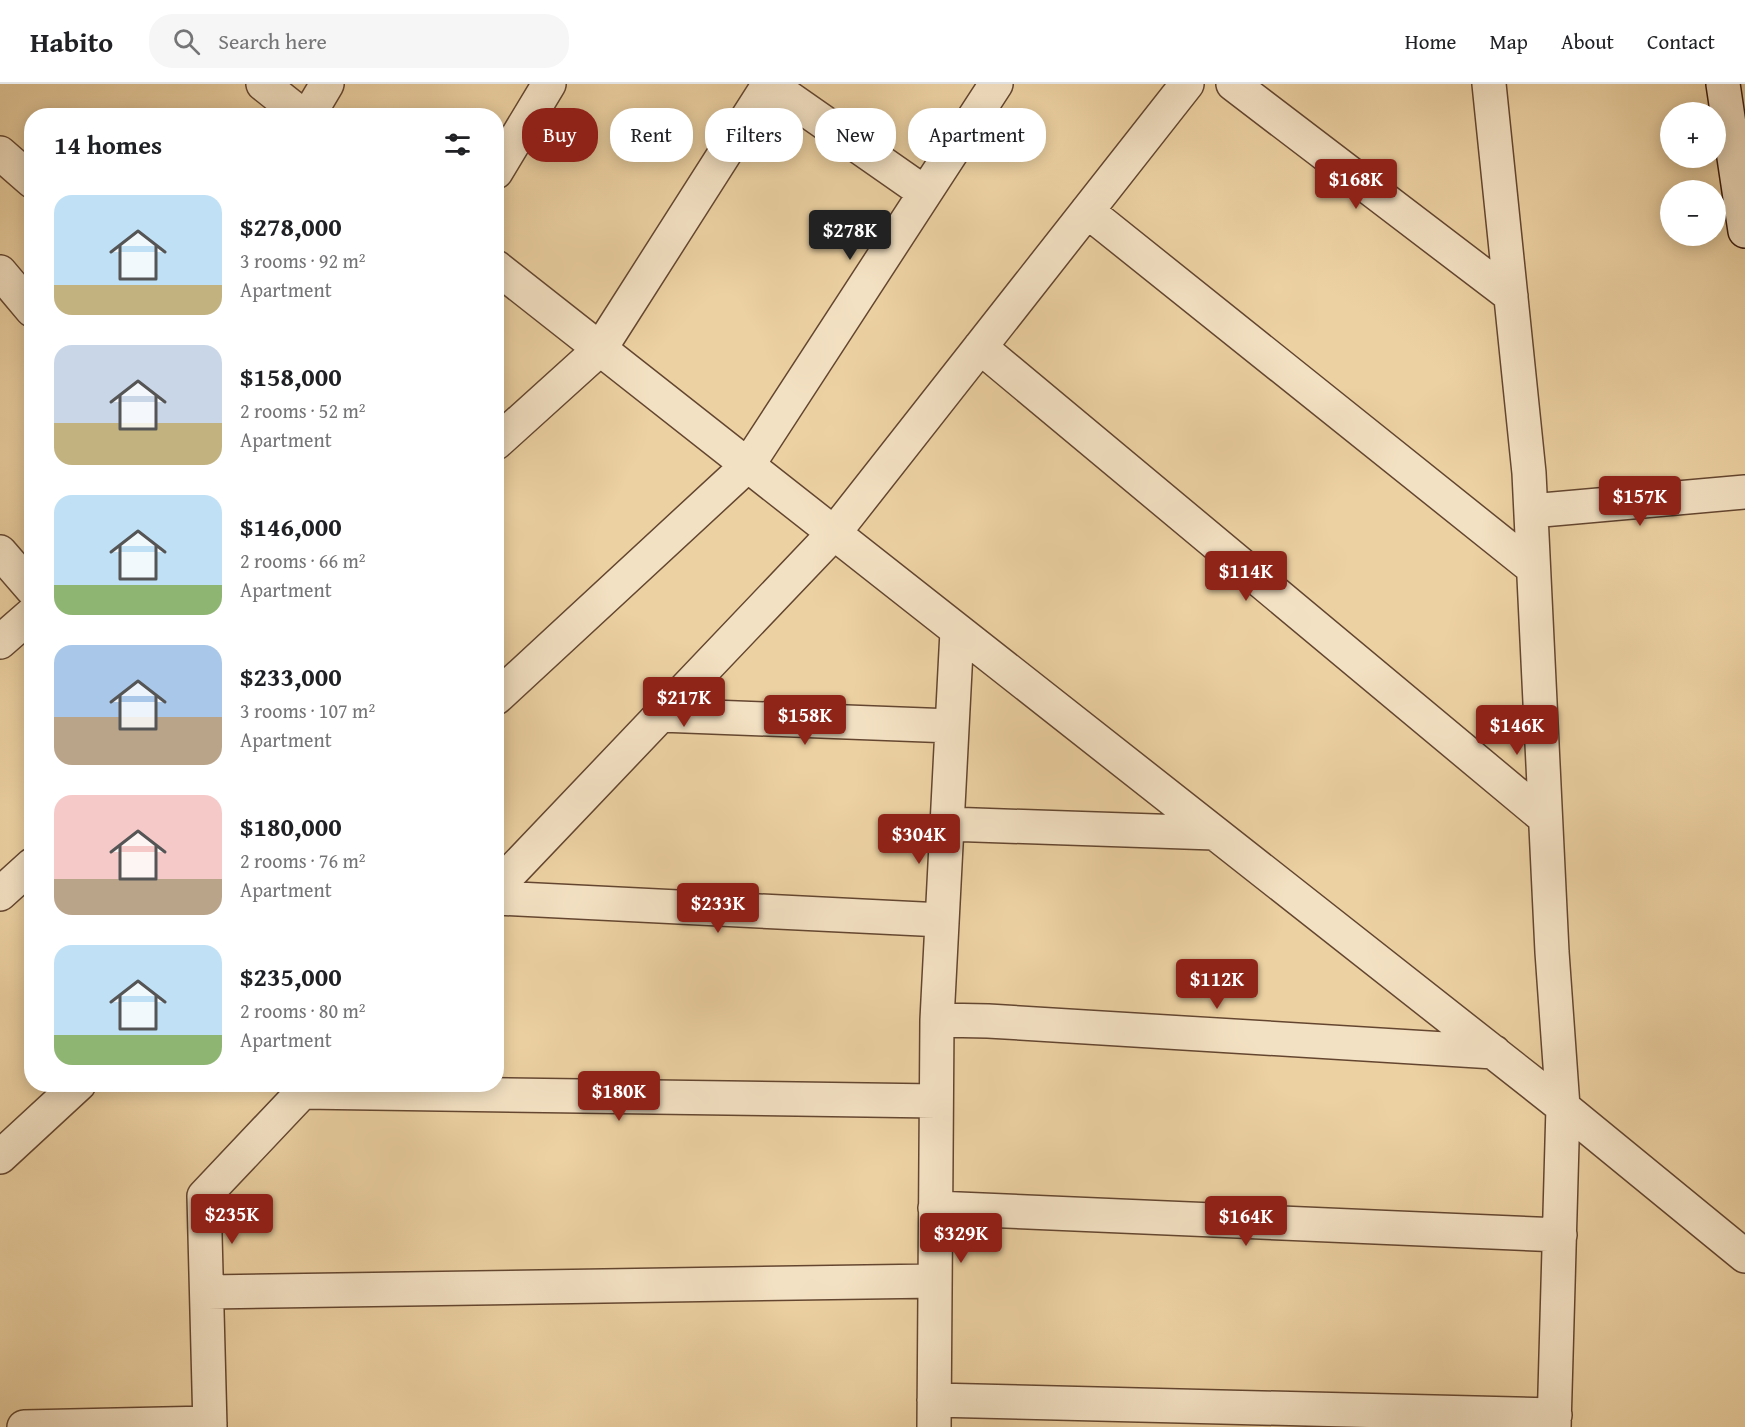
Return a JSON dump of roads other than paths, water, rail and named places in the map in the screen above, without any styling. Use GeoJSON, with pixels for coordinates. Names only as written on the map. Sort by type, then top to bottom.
{"type":"FeatureCollection","features":[{"type":"Feature","properties":{"kind":"street"},"geometry":{"type":"LineString","coordinates":[[288,100],[327,84]]}},
{"type":"Feature","properties":{"kind":"street"},"geometry":{"type":"LineString","coordinates":[[504,159],[549,84]]}},
{"type":"Feature","properties":{"kind":"street"},"geometry":{"type":"LineString","coordinates":[[504,436],[600,349],[769,84],[925,192]]}},
{"type":"Feature","properties":{"kind":"street"},"geometry":{"type":"LineString","coordinates":[[504,691],[748,465],[996,84]]}},
{"type":"Feature","properties":{"kind":"street"},"geometry":{"type":"LineString","coordinates":[[504,880],[834,533],[1187,84]]}},
{"type":"Feature","properties":{"kind":"street"},"geometry":{"type":"LineString","coordinates":[[1233,84],[1511,296]]}},
{"type":"Feature","properties":{"kind":"street"},"geometry":{"type":"LineString","coordinates":[[957,631],[937,1020],[934,1414],[1554,1421],[1563,1107],[1552,952],[1529,473],[1489,84]]}},
{"type":"Feature","properties":{"kind":"street"},"geometry":{"type":"LineString","coordinates":[[1723,84],[1745,231]]}},
{"type":"Feature","properties":{"kind":"street"},"geometry":{"type":"LineString","coordinates":[[0,153],[24,174]]}},
{"type":"Feature","properties":{"kind":"street"},"geometry":{"type":"LineString","coordinates":[[1087,211],[1533,568]]}},
{"type":"Feature","properties":{"kind":"street"},"geometry":{"type":"LineString","coordinates":[[0,272],[24,300]]}},
{"type":"Feature","properties":{"kind":"street"},"geometry":{"type":"LineString","coordinates":[[504,273],[1494,1052],[1745,1257]]}},
{"type":"Feature","properties":{"kind":"street"},"geometry":{"type":"LineString","coordinates":[[980,347],[1545,818]]}},
{"type":"Feature","properties":{"kind":"street"},"geometry":{"type":"LineString","coordinates":[[1531,511],[1745,492]]}},
{"type":"Feature","properties":{"kind":"street"},"geometry":{"type":"LineString","coordinates":[[0,552],[24,580]]}},
{"type":"Feature","properties":{"kind":"street"},"geometry":{"type":"LineString","coordinates":[[0,642],[24,621]]}},
{"type":"Feature","properties":{"kind":"street"},"geometry":{"type":"LineString","coordinates":[[660,716],[952,726]]}},
{"type":"Feature","properties":{"kind":"street"},"geometry":{"type":"LineString","coordinates":[[947,824],[1214,833]]}},
{"type":"Feature","properties":{"kind":"street"},"geometry":{"type":"LineString","coordinates":[[0,894],[24,872]]}},
{"type":"Feature","properties":{"kind":"street"},"geometry":{"type":"LineString","coordinates":[[504,898],[942,920]]}},
{"type":"Feature","properties":{"kind":"street"},"geometry":{"type":"LineString","coordinates":[[937,1020],[988,1021],[1494,1052]]}},
{"type":"Feature","properties":{"kind":"street"},"geometry":{"type":"LineString","coordinates":[[0,1157],[70,1092]]}},
{"type":"Feature","properties":{"kind":"street"},"geometry":{"type":"LineString","coordinates":[[24,1427],[210,1425],[204,1196],[302,1092]]}},
{"type":"Feature","properties":{"kind":"street"},"geometry":{"type":"LineString","coordinates":[[500,1092],[936,1101]]}},
{"type":"Feature","properties":{"kind":"street"},"geometry":{"type":"LineString","coordinates":[[936,1208],[1560,1235]]}},
{"type":"Feature","properties":{"kind":"street"},"geometry":{"type":"LineString","coordinates":[[208,1292],[935,1281]]}}]}
